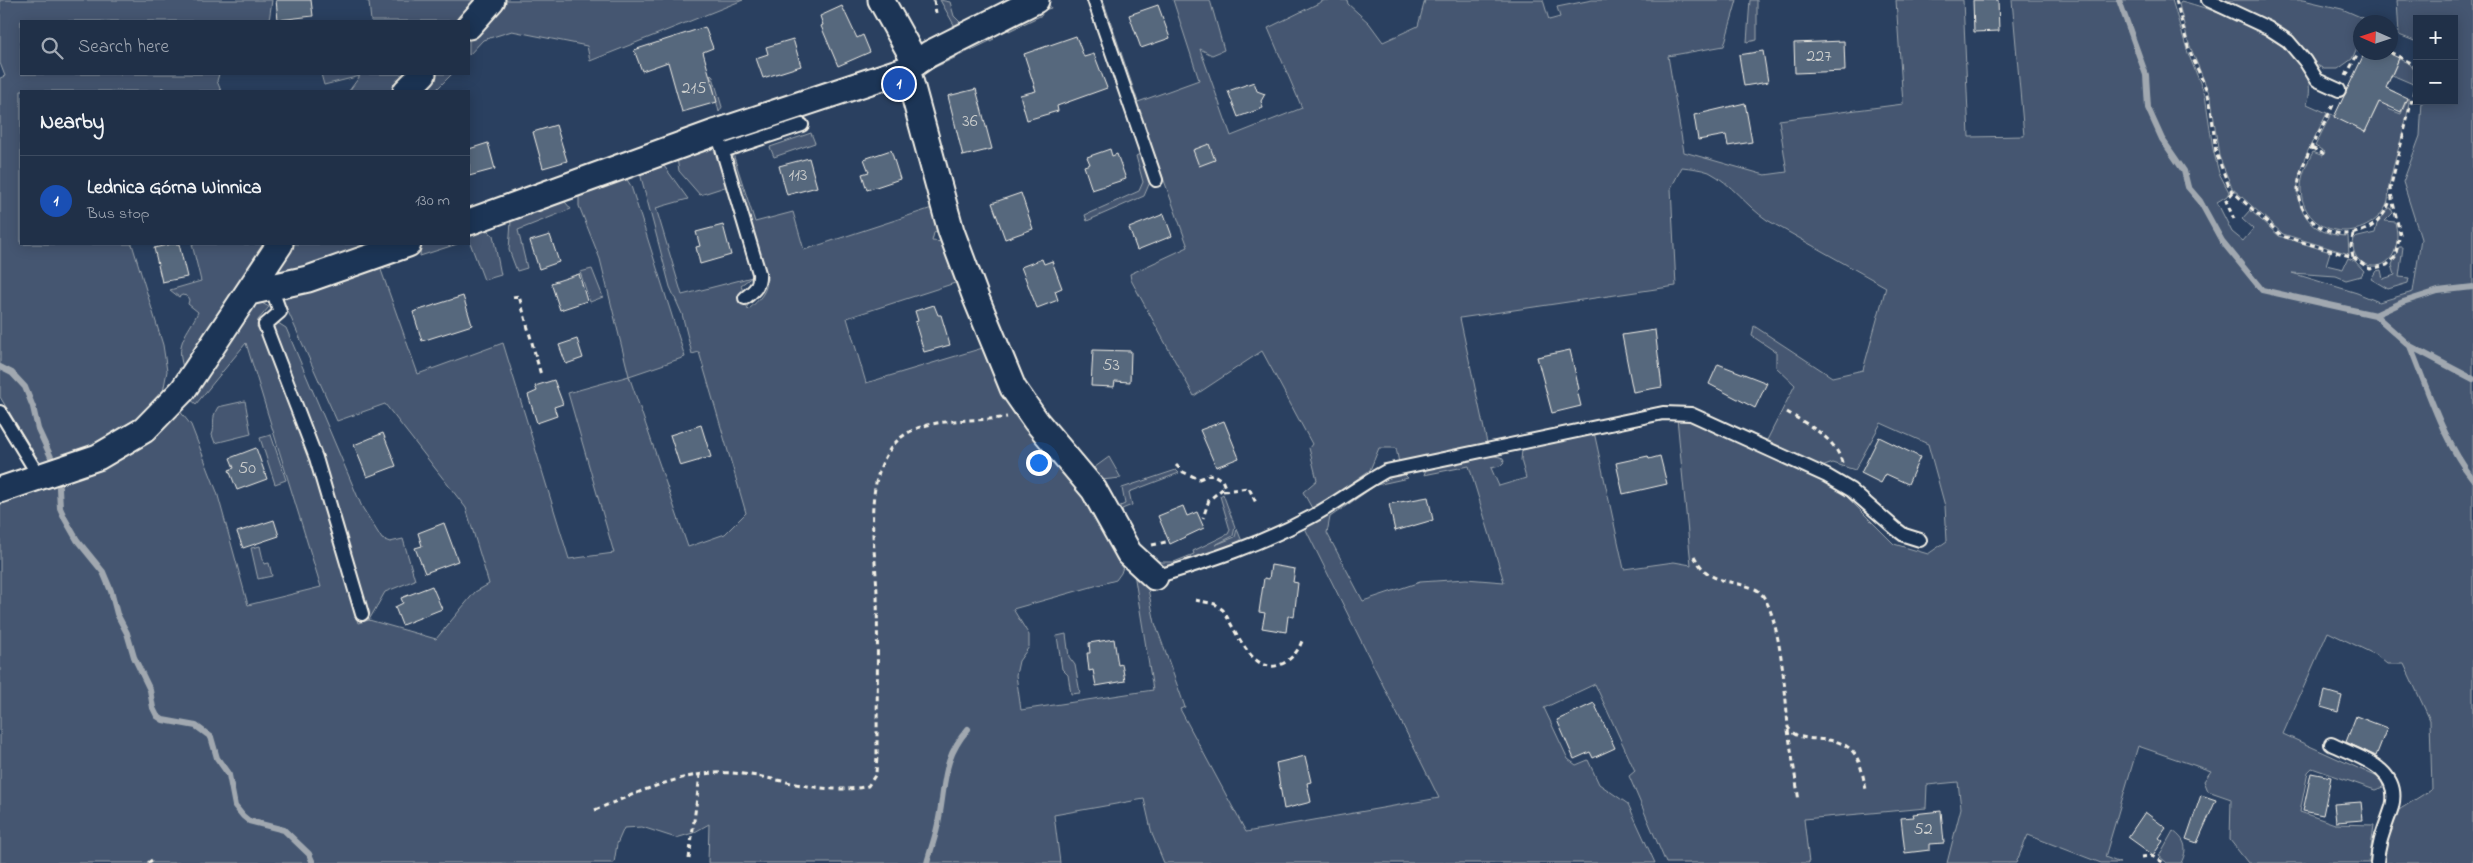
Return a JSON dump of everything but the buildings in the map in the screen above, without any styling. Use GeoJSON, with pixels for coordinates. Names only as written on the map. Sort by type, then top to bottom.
{"type":"FeatureCollection","features":[{"type":"Feature","properties":{"kind":"street"},"geometry":{"type":"LineString","coordinates":[[470,25],[492,0]]}},
{"type":"Feature","properties":{"kind":"street"},"geometry":{"type":"LineString","coordinates":[[881,0],[911,66],[952,230],[1005,371],[1024,406],[1094,490],[1129,553],[1155,578]]}},
{"type":"Feature","properties":{"kind":"street"},"geometry":{"type":"LineString","coordinates":[[470,222],[766,127],[911,66],[936,50],[1036,0]]}},
{"type":"Feature","properties":{"kind":"street"},"geometry":{"type":"LineString","coordinates":[[407,90],[422,75]]}},
{"type":"Feature","properties":{"kind":"street"},"geometry":{"type":"LineString","coordinates":[[0,490],[98,458],[144,430],[183,390],[260,289],[280,245]]}},
{"type":"Feature","properties":{"kind":"street"},"geometry":{"type":"LineString","coordinates":[[260,289],[308,279],[405,245]]}},
{"type":"Feature","properties":{"kind":"lane"},"geometry":{"type":"LineString","coordinates":[[1094,0],[1156,180]]}},
{"type":"Feature","properties":{"kind":"lane"},"geometry":{"type":"LineString","coordinates":[[2208,0],[2268,28],[2288,41],[2305,61],[2316,80],[2339,90]]}},
{"type":"Feature","properties":{"kind":"lane"},"geometry":{"type":"LineString","coordinates":[[766,127],[802,125]]}},
{"type":"Feature","properties":{"kind":"lane"},"geometry":{"type":"LineString","coordinates":[[720,142],[759,273],[760,283],[745,298]]}},
{"type":"Feature","properties":{"kind":"lane"},"geometry":{"type":"LineString","coordinates":[[260,289],[280,312],[265,325],[316,458],[362,614]]}},
{"type":"Feature","properties":{"kind":"lane"},"geometry":{"type":"LineString","coordinates":[[0,412],[40,478]]}},
{"type":"Feature","properties":{"kind":"lane"},"geometry":{"type":"LineString","coordinates":[[1155,578],[1246,549],[1313,516],[1361,484],[1386,471],[1663,413],[1691,414],[1842,485],[1904,535],[1920,540]]}},
{"type":"Feature","properties":{"kind":"lane"},"geometry":{"type":"LineString","coordinates":[[2331,744],[2374,764],[2391,779],[2392,806],[2380,839],[2377,863]]}},
{"type":"Feature","properties":{"kind":"path"},"geometry":{"type":"LineString","coordinates":[[934,0],[936,13]]}},
{"type":"Feature","properties":{"kind":"path"},"geometry":{"type":"LineString","coordinates":[[2176,0],[2188,47],[2203,81],[2211,108],[2213,138],[2219,167],[2233,192],[2282,236],[2353,257],[2370,269],[2392,262],[2400,234],[2390,189],[2413,95]]}},
{"type":"Feature","properties":{"kind":"path"},"geometry":{"type":"LineString","coordinates":[[2398,56],[2413,64]]}},
{"type":"Feature","properties":{"kind":"path"},"geometry":{"type":"LineString","coordinates":[[2354,60],[2312,148],[2299,181],[2301,204],[2309,218],[2319,227],[2333,233],[2352,234],[2372,226],[2378,221],[2392,198]]}},
{"type":"Feature","properties":{"kind":"path"},"geometry":{"type":"LineString","coordinates":[[2312,148],[2324,154]]}},
{"type":"Feature","properties":{"kind":"path"},"geometry":{"type":"LineString","coordinates":[[2233,192],[2226,201],[2234,219]]}},
{"type":"Feature","properties":{"kind":"path"},"geometry":{"type":"LineString","coordinates":[[2352,234],[2353,257]]}},
{"type":"Feature","properties":{"kind":"path"},"geometry":{"type":"LineString","coordinates":[[513,298],[519,296],[541,375]]}},
{"type":"Feature","properties":{"kind":"path"},"geometry":{"type":"LineString","coordinates":[[595,810],[668,781],[700,775],[741,774],[826,789],[851,790],[868,786],[876,774],[878,756],[877,594],[873,528],[875,488],[884,459],[898,440],[917,428],[940,423],[1011,416],[1024,406]]}},
{"type":"Feature","properties":{"kind":"path"},"geometry":{"type":"LineString","coordinates":[[1787,412],[1823,435],[1835,447],[1842,460],[1844,475],[1842,485]]}},
{"type":"Feature","properties":{"kind":"path"},"geometry":{"type":"LineString","coordinates":[[1176,465],[1183,472],[1199,479],[1215,475],[1222,480],[1225,487],[1209,500],[1203,518]]}},
{"type":"Feature","properties":{"kind":"path"},"geometry":{"type":"LineString","coordinates":[[1222,491],[1249,488],[1256,503]]}},
{"type":"Feature","properties":{"kind":"path"},"geometry":{"type":"LineString","coordinates":[[1694,556],[1699,565],[1714,579],[1755,589],[1763,594],[1768,605],[1782,658],[1788,727],[1799,801]]}},
{"type":"Feature","properties":{"kind":"path"},"geometry":{"type":"LineString","coordinates":[[1195,600],[1215,604],[1223,610],[1254,659],[1265,665],[1279,666],[1289,662],[1298,653],[1302,641]]}},
{"type":"Feature","properties":{"kind":"path"},"geometry":{"type":"LineString","coordinates":[[1788,727],[1791,733],[1798,736],[1835,740],[1847,746],[1856,755],[1866,789]]}},
{"type":"Feature","properties":{"kind":"path"},"geometry":{"type":"LineString","coordinates":[[689,859],[700,775]]}},
{"type":"Feature","properties":{"kind":"path"},"geometry":{"type":"LineString","coordinates":[[2140,857],[2152,856],[2164,863]]}},
{"type":"Feature","properties":{"kind":"path"},"geometry":{"type":"LineString","coordinates":[[148,863],[152,860]]}},
{"type":"Feature","properties":{"kind":"shaded area"},"geometry":{"type":"Polygon","coordinates":[[[0,0],[272,0],[269,20],[20,20],[20,75],[219,75],[217,81],[221,90],[20,90],[20,245],[132,245],[163,345],[167,371],[163,392],[144,418],[106,444],[42,466],[0,397],[0,78],[5,76],[0,63],[0,0]]]}},
{"type":"Feature","properties":{"kind":"shaded area"},"geometry":{"type":"Polygon","coordinates":[[[364,0],[482,0],[465,20],[371,20],[369,2],[364,0]]]}},
{"type":"Feature","properties":{"kind":"shaded area"},"geometry":{"type":"Polygon","coordinates":[[[500,0],[743,0],[590,61],[587,46],[512,31],[483,40],[470,54],[470,33],[500,0]]]}},
{"type":"Feature","properties":{"kind":"shaded area"},"geometry":{"type":"Polygon","coordinates":[[[940,0],[950,2],[954,16],[964,26],[957,30],[940,0]]]}},
{"type":"Feature","properties":{"kind":"shaded area"},"geometry":{"type":"Polygon","coordinates":[[[1099,0],[1103,0],[1138,102],[1199,80],[1173,0],[1210,0],[1224,50],[1212,55],[1200,49],[1231,136],[1302,108],[1268,28],[1325,0],[1347,0],[1348,4],[1369,23],[1383,42],[1418,26],[1425,0],[1543,0],[1549,20],[1560,17],[1557,7],[1592,0],[1737,0],[1724,46],[1668,56],[1684,152],[1765,175],[1787,172],[1779,120],[1903,104],[1896,0],[1963,0],[1969,137],[2024,136],[2012,0],[2172,0],[2188,53],[2205,95],[2213,149],[2219,173],[2229,192],[2227,196],[2217,202],[2232,232],[2243,241],[2253,229],[2242,219],[2250,210],[2279,236],[2330,252],[2326,265],[2343,269],[2348,258],[2355,261],[2364,271],[2361,276],[2346,280],[2336,276],[2292,273],[2357,293],[2379,302],[2413,292],[2421,239],[2403,182],[2420,136],[2422,105],[2458,105],[2458,15],[2413,15],[2413,40],[2399,35],[2397,0],[2473,0],[2473,863],[2381,863],[2394,813],[2432,789],[2430,720],[2404,664],[2387,664],[2376,655],[2328,632],[2283,734],[2382,779],[2383,787],[2375,790],[2312,768],[2308,772],[2300,812],[2335,824],[2374,825],[2369,863],[2248,863],[2230,840],[2231,799],[2208,791],[2204,781],[2211,771],[2138,746],[2105,857],[2120,863],[2101,863],[2028,835],[2016,863],[1947,863],[1961,808],[1958,782],[1927,785],[1926,808],[1804,819],[1809,863],[1666,863],[1629,776],[1635,771],[1595,684],[1544,708],[1568,759],[1576,765],[1588,760],[1599,784],[1628,804],[1655,863],[1164,863],[1152,834],[1144,799],[1054,815],[1060,863],[708,863],[709,824],[693,833],[676,838],[642,827],[624,828],[617,844],[614,863],[0,863],[0,500],[179,410],[191,425],[217,492],[248,605],[321,587],[246,343],[196,404],[190,399],[250,307],[260,302],[269,307],[258,320],[257,327],[261,332],[313,466],[358,623],[369,620],[436,639],[475,592],[489,584],[466,508],[385,404],[337,421],[282,298],[285,293],[389,260],[391,267],[381,270],[418,374],[503,343],[569,559],[614,553],[568,393],[629,376],[688,547],[725,534],[746,513],[699,352],[692,354],[682,314],[670,287],[641,171],[659,165],[664,166],[688,199],[656,208],[682,295],[752,277],[741,285],[748,310],[765,291],[767,276],[731,158],[733,154],[755,222],[793,212],[804,250],[932,208],[941,227],[934,233],[932,241],[944,242],[960,285],[955,283],[847,318],[866,383],[986,347],[1092,495],[1124,564],[1116,580],[1013,609],[1029,635],[1029,647],[1019,661],[1016,675],[1021,710],[1153,690],[1133,567],[1148,589],[1155,623],[1185,707],[1180,709],[1246,832],[1439,798],[1305,528],[1361,490],[1403,473],[1408,478],[1376,485],[1330,517],[1327,533],[1363,601],[1420,582],[1466,579],[1504,582],[1469,466],[1424,475],[1426,469],[1475,457],[1494,456],[1503,458],[1504,462],[1500,466],[1491,468],[1499,486],[1526,478],[1521,460],[1522,450],[1594,432],[1624,569],[1674,562],[1691,565],[1677,418],[1689,420],[1823,481],[1842,492],[1894,544],[1928,554],[1947,541],[1945,506],[1928,444],[1881,423],[1855,470],[1833,463],[1822,467],[1766,442],[1795,385],[1776,367],[1776,352],[1752,336],[1754,326],[1832,377],[1863,370],[1886,287],[1767,220],[1731,188],[1709,172],[1682,167],[1671,188],[1676,286],[1460,318],[1487,443],[1399,463],[1396,448],[1379,448],[1370,470],[1313,510],[1303,492],[1317,480],[1309,448],[1312,444],[1262,351],[1194,396],[1131,280],[1130,274],[1188,247],[1099,0]]]}},
{"type":"Feature","properties":{"kind":"shaded area"},"geometry":{"type":"Polygon","coordinates":[[[1750,0],[1757,0],[1757,40],[1747,42],[1750,0]]]}},
{"type":"Feature","properties":{"kind":"shaded area"},"geometry":{"type":"Polygon","coordinates":[[[2221,0],[2303,0],[2342,9],[2356,15],[2353,15],[2353,57],[2338,69],[2324,69],[2312,62],[2275,25],[2221,0]]]}},
{"type":"Feature","properties":{"kind":"shaded area"},"geometry":{"type":"Polygon","coordinates":[[[1047,1],[1051,8],[1041,11],[1042,15],[1009,31],[1004,22],[1047,1]]]}},
{"type":"Feature","properties":{"kind":"shaded area"},"geometry":{"type":"Polygon","coordinates":[[[2181,1],[2220,13],[2266,35],[2286,49],[2301,66],[2309,84],[2307,104],[2327,113],[2302,165],[2298,192],[2300,205],[2307,218],[2315,226],[2330,234],[2348,236],[2349,254],[2283,234],[2232,188],[2219,156],[2211,98],[2188,41],[2179,4],[2181,1]]]}},
{"type":"Feature","properties":{"kind":"shaded area"},"geometry":{"type":"Polygon","coordinates":[[[988,35],[994,39],[921,74],[928,100],[918,69],[988,35]]]}},
{"type":"Feature","properties":{"kind":"shaded area"},"geometry":{"type":"Polygon","coordinates":[[[2399,59],[2410,64],[2413,68],[2413,84],[2392,75],[2399,59]]]}},
{"type":"Feature","properties":{"kind":"shaded area"},"geometry":{"type":"Polygon","coordinates":[[[710,74],[713,77],[722,107],[719,112],[710,74]]]}},
{"type":"Feature","properties":{"kind":"shaded area"},"geometry":{"type":"Polygon","coordinates":[[[321,75],[415,75],[400,90],[350,90],[360,76],[324,85],[321,75]]]}},
{"type":"Feature","properties":{"kind":"shaded area"},"geometry":{"type":"Polygon","coordinates":[[[430,75],[451,75],[436,90],[415,90],[430,75]]]}},
{"type":"Feature","properties":{"kind":"shaded area"},"geometry":{"type":"Polygon","coordinates":[[[2386,88],[2395,92],[2388,109],[2401,114],[2408,98],[2409,100],[2406,122],[2391,175],[2387,205],[2372,222],[2360,228],[2346,231],[2333,230],[2320,224],[2310,216],[2303,203],[2301,183],[2303,174],[2313,152],[2323,156],[2325,152],[2315,146],[2331,114],[2365,132],[2386,88]]]}},
{"type":"Feature","properties":{"kind":"shaded area"},"geometry":{"type":"Polygon","coordinates":[[[811,133],[815,143],[774,157],[770,147],[811,133]]]}},
{"type":"Feature","properties":{"kind":"shaded area"},"geometry":{"type":"Polygon","coordinates":[[[710,146],[718,150],[728,186],[700,195],[679,171],[677,158],[710,146]]]}},
{"type":"Feature","properties":{"kind":"shaded area"},"geometry":{"type":"Polygon","coordinates":[[[1140,154],[1150,182],[1144,196],[1087,221],[1085,215],[1139,191],[1143,182],[1136,156],[1140,154]]]}},
{"type":"Feature","properties":{"kind":"shaded area"},"geometry":{"type":"Polygon","coordinates":[[[626,178],[631,186],[685,357],[629,376],[600,259],[579,206],[579,191],[626,178]]]}},
{"type":"Feature","properties":{"kind":"shaded area"},"geometry":{"type":"Polygon","coordinates":[[[561,197],[571,209],[518,230],[527,268],[517,271],[509,250],[511,221],[508,215],[561,197]]]}},
{"type":"Feature","properties":{"kind":"shaded area"},"geometry":{"type":"Polygon","coordinates":[[[2389,208],[2391,208],[2393,213],[2385,221],[2395,222],[2397,241],[2393,254],[2386,263],[2376,266],[2367,265],[2359,260],[2354,251],[2354,238],[2375,233],[2377,224],[2389,208]]]}},
{"type":"Feature","properties":{"kind":"shaded area"},"geometry":{"type":"Polygon","coordinates":[[[487,224],[490,233],[493,235],[501,275],[484,280],[470,243],[470,228],[487,224]]]}},
{"type":"Feature","properties":{"kind":"shaded area"},"geometry":{"type":"Polygon","coordinates":[[[192,245],[270,245],[183,371],[179,368],[183,367],[181,358],[182,344],[198,312],[188,304],[187,296],[182,295],[179,297],[170,290],[201,281],[192,245]]]}},
{"type":"Feature","properties":{"kind":"shaded area"},"geometry":{"type":"Polygon","coordinates":[[[286,245],[389,245],[278,282],[271,267],[286,245]]]}},
{"type":"Feature","properties":{"kind":"shaded area"},"geometry":{"type":"Polygon","coordinates":[[[421,245],[454,245],[420,256],[421,245]]]}},
{"type":"Feature","properties":{"kind":"shaded area"},"geometry":{"type":"Polygon","coordinates":[[[2399,247],[2403,247],[2399,277],[2409,278],[2408,283],[2388,289],[2371,279],[2376,271],[2381,270],[2383,279],[2395,275],[2392,265],[2399,247]]]}},
{"type":"Feature","properties":{"kind":"shaded area"},"geometry":{"type":"Polygon","coordinates":[[[592,269],[603,297],[590,302],[580,272],[592,269]]]}},
{"type":"Feature","properties":{"kind":"shaded area"},"geometry":{"type":"Polygon","coordinates":[[[278,323],[286,328],[362,507],[382,539],[390,542],[403,539],[415,580],[385,592],[369,620],[320,452],[275,331],[274,326],[278,323]]]}},
{"type":"Feature","properties":{"kind":"shaded area"},"geometry":{"type":"Polygon","coordinates":[[[1027,398],[1091,470],[1109,457],[1121,478],[1101,480],[1090,476],[1027,398]]]}},
{"type":"Feature","properties":{"kind":"shaded area"},"geometry":{"type":"Polygon","coordinates":[[[245,401],[251,434],[215,443],[212,435],[214,415],[218,407],[245,401]]]}},
{"type":"Feature","properties":{"kind":"shaded area"},"geometry":{"type":"Polygon","coordinates":[[[271,435],[286,480],[275,484],[260,438],[271,435]]]}},
{"type":"Feature","properties":{"kind":"shaded area"},"geometry":{"type":"Polygon","coordinates":[[[1176,470],[1179,473],[1129,492],[1132,505],[1122,509],[1131,536],[1111,510],[1125,504],[1122,488],[1176,470]]]}},
{"type":"Feature","properties":{"kind":"shaded area"},"geometry":{"type":"Polygon","coordinates":[[[1223,494],[1235,527],[1233,536],[1215,545],[1235,537],[1237,529],[1243,544],[1174,566],[1159,568],[1156,562],[1174,562],[1194,554],[1193,551],[1228,534],[1230,530],[1220,496],[1223,494]]]}},
{"type":"Feature","properties":{"kind":"shaded area"},"geometry":{"type":"Polygon","coordinates":[[[260,546],[264,564],[269,563],[272,576],[258,579],[251,548],[260,546]]]}},
{"type":"Feature","properties":{"kind":"shaded area"},"geometry":{"type":"Polygon","coordinates":[[[1066,634],[1069,657],[1075,665],[1080,693],[1071,694],[1068,675],[1062,669],[1057,636],[1066,634]]]}},
{"type":"Feature","properties":{"kind":"shaded area"},"geometry":{"type":"Polygon","coordinates":[[[2173,831],[2183,841],[2185,849],[2181,863],[2167,863],[2159,856],[2173,831]]]}},
{"type":"Feature","properties":{"kind":"waterway"},"geometry":{"type":"LineString","coordinates":[[2119,0],[2146,75],[2148,108],[2162,139],[2184,171],[2188,187],[2200,201],[2222,241],[2262,290],[2375,315],[2410,346],[2473,379]]}},
{"type":"Feature","properties":{"kind":"waterway"},"geometry":{"type":"LineString","coordinates":[[2375,315],[2403,302],[2438,291],[2473,287]]}},
{"type":"Feature","properties":{"kind":"waterway"},"geometry":{"type":"LineString","coordinates":[[2410,346],[2445,432],[2462,464],[2473,479]]}},
{"type":"Feature","properties":{"kind":"waterway"},"geometry":{"type":"LineString","coordinates":[[0,367],[12,373],[25,387],[33,407],[38,429],[51,457]]}},
{"type":"Feature","properties":{"kind":"waterway"},"geometry":{"type":"LineString","coordinates":[[59,488],[60,508],[65,519],[77,540],[103,572],[111,591],[117,614],[127,633],[134,657],[150,690],[153,708],[157,716],[163,720],[196,726],[211,737],[217,758],[229,775],[235,806],[243,816],[249,821],[284,830],[309,854],[313,863]]}},
{"type":"Feature","properties":{"kind":"waterway"},"geometry":{"type":"LineString","coordinates":[[927,863],[938,824],[949,761],[953,751],[968,729]]}},
{"type":"Feature","properties":{"kind":"place","name":"Lednica Górna Winnica"},"geometry":{"type":"Point","coordinates":[899,84]}}]}
